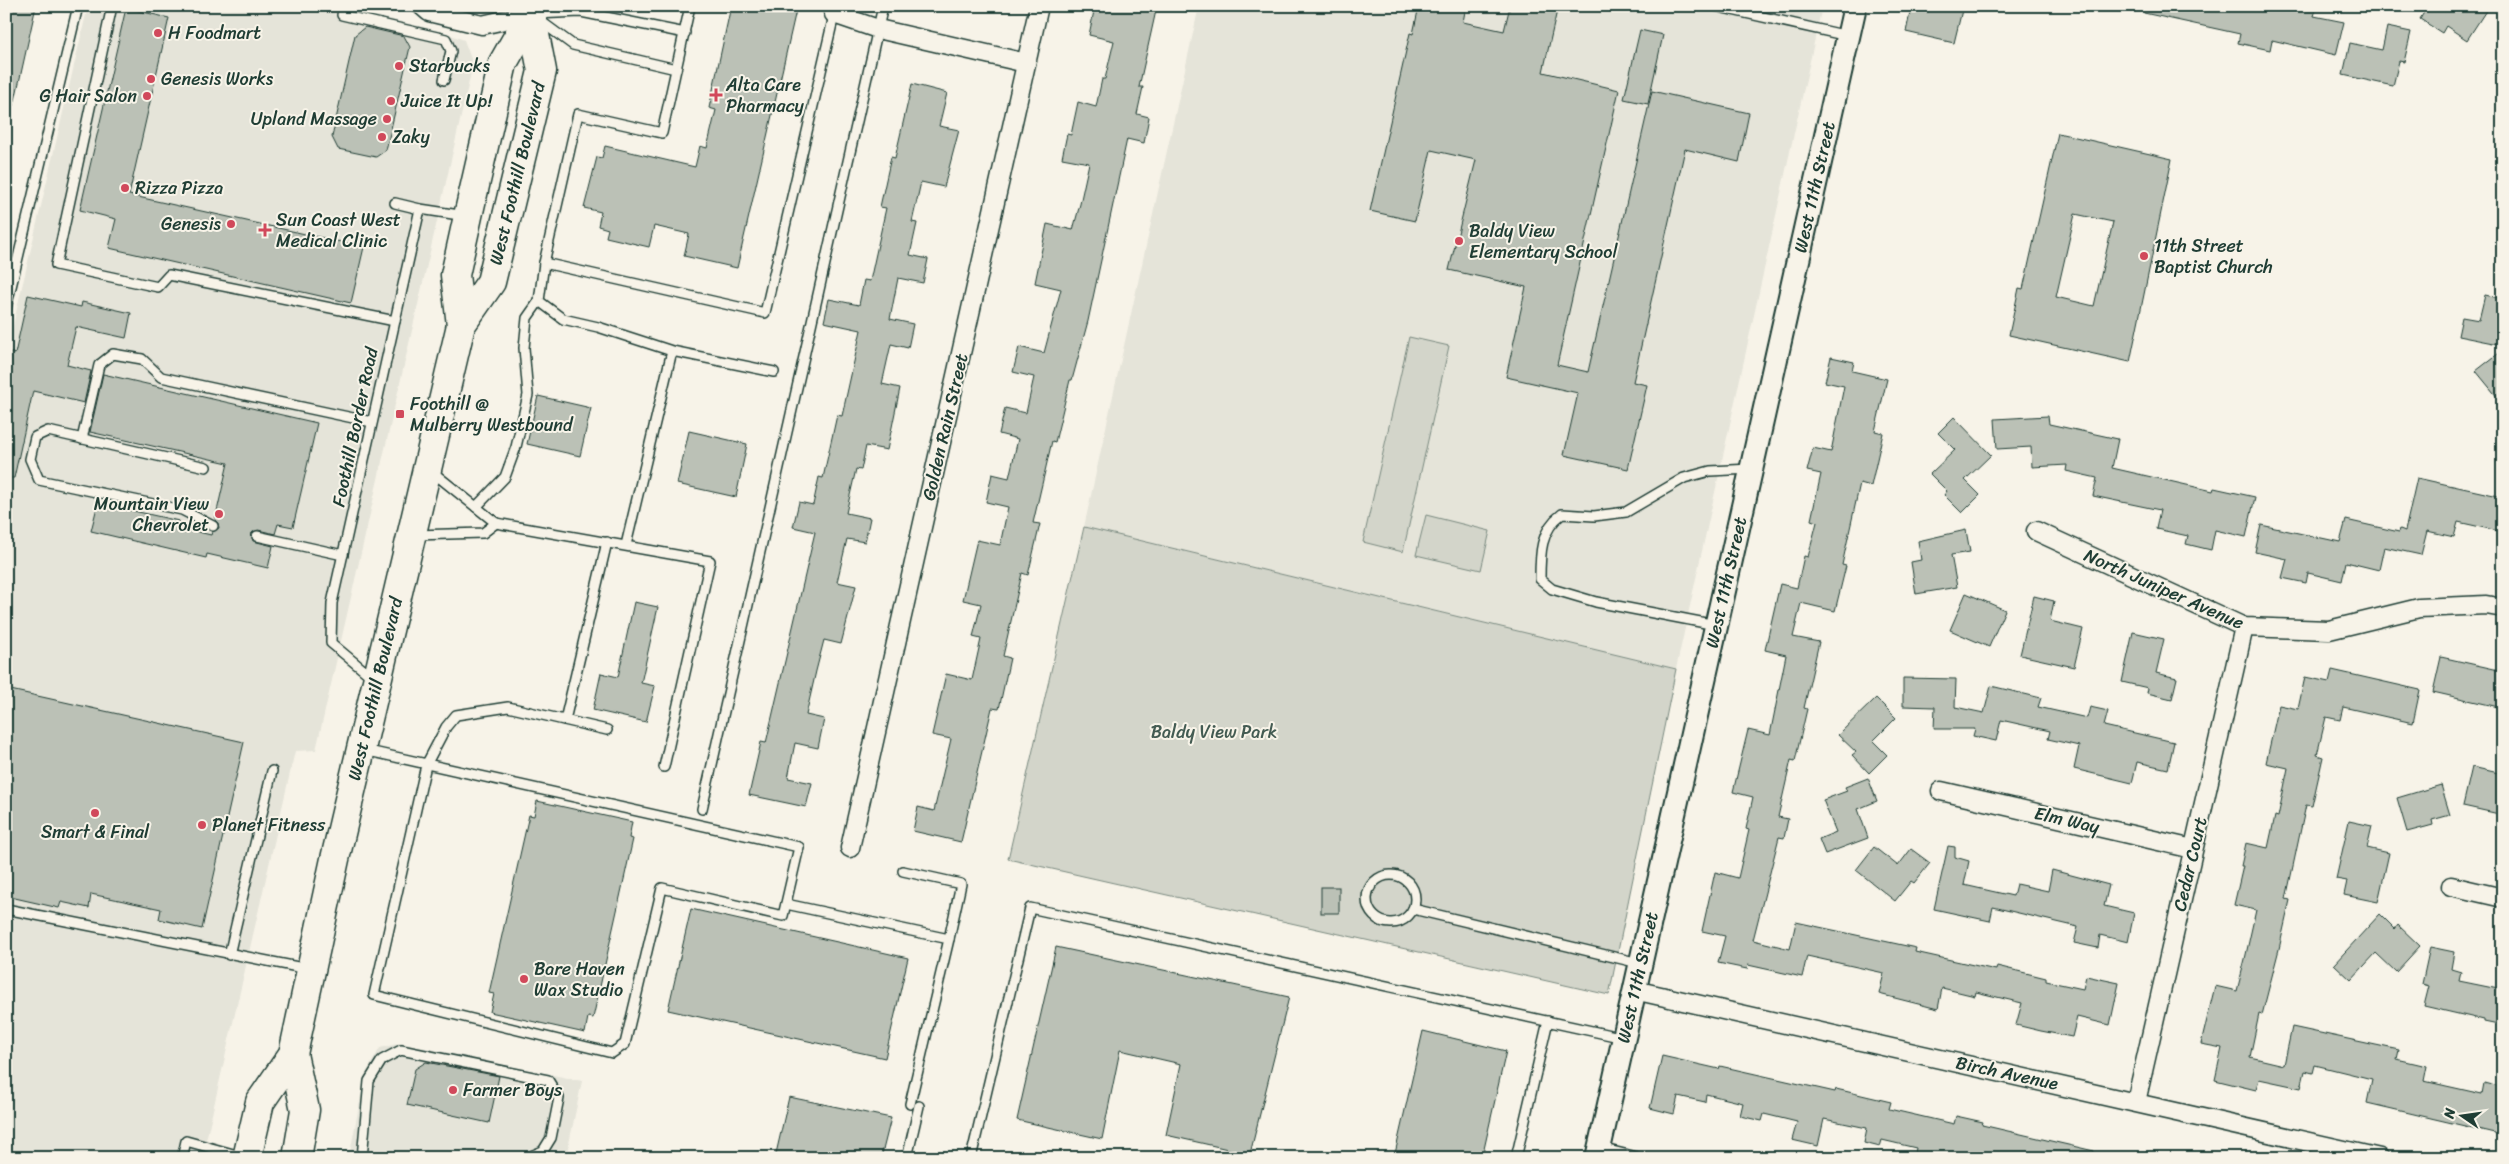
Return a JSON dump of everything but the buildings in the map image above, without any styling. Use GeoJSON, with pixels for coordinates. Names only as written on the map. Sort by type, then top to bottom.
{"type":"FeatureCollection","features":[{"type":"Feature","properties":{"kind":"main road","name":"West Foothill Boulevard"},"geometry":{"type":"LineString","coordinates":[[297,1158],[305,1110],[294,1054],[311,970],[410,535],[461,325],[455,275],[468,216],[503,63],[526,9]]}},
{"type":"Feature","properties":{"kind":"main road","name":"West Foothill Boulevard"},"geometry":{"type":"LineString","coordinates":[[461,325],[491,282],[542,71],[526,9]]}},
{"type":"Feature","properties":{"kind":"main road","name":"West Foothill Boulevard"},"geometry":{"type":"LineString","coordinates":[[246,1158],[260,1102],[294,1054]]}},
{"type":"Feature","properties":{"kind":"street"},"geometry":{"type":"LineString","coordinates":[[422,6],[429,12],[482,24],[526,9]]}},
{"type":"Feature","properties":{"kind":"street","name":"Golden Rain Street"},"geometry":{"type":"LineString","coordinates":[[850,848],[1039,6]]}},
{"type":"Feature","properties":{"kind":"street","name":"West 11th Street"},"geometry":{"type":"LineString","coordinates":[[1598,1153],[1855,6]]}},
{"type":"Feature","properties":{"kind":"street"},"geometry":{"type":"LineString","coordinates":[[835,10],[878,29],[1026,63]]}},
{"type":"Feature","properties":{"kind":"street","name":"North Juniper Avenue"},"geometry":{"type":"LineString","coordinates":[[2036,531],[2244,627],[2329,630],[2420,608],[2486,604],[2503,608]]}},
{"type":"Feature","properties":{"kind":"street","name":"Cedar Court"},"geometry":{"type":"LineString","coordinates":[[2136,1102],[2244,627]]}},
{"type":"Feature","properties":{"kind":"street","name":"Elm Way"},"geometry":{"type":"LineString","coordinates":[[1942,791],[2193,849]]}},
{"type":"Feature","properties":{"kind":"street"},"geometry":{"type":"LineString","coordinates":[[2451,886],[2503,898]]}},
{"type":"Feature","properties":{"kind":"street","name":"Birch Avenue"},"geometry":{"type":"LineString","coordinates":[[1634,990],[2380,1158]]}},
{"type":"Feature","properties":{"kind":"lane"},"geometry":{"type":"LineString","coordinates":[[6,308],[78,6]]}},
{"type":"Feature","properties":{"kind":"lane"},"geometry":{"type":"LineString","coordinates":[[112,6],[56,265],[158,287],[169,274],[395,321]]}},
{"type":"Feature","properties":{"kind":"lane"},"geometry":{"type":"LineString","coordinates":[[476,507],[505,477],[516,447],[528,395],[524,348],[527,318],[539,301],[544,263],[578,114],[662,133],[690,6]]}},
{"type":"Feature","properties":{"kind":"lane"},"geometry":{"type":"LineString","coordinates":[[702,808],[884,6]]}},
{"type":"Feature","properties":{"kind":"lane"},"geometry":{"type":"LineString","coordinates":[[1714,6],[1848,36]]}},
{"type":"Feature","properties":{"kind":"lane"},"geometry":{"type":"LineString","coordinates":[[526,9],[581,12],[685,33]]}},
{"type":"Feature","properties":{"kind":"lane"},"geometry":{"type":"LineString","coordinates":[[526,9],[573,45],[676,69]]}},
{"type":"Feature","properties":{"kind":"lane"},"geometry":{"type":"LineString","coordinates":[[343,10],[446,39],[451,51],[444,80]]}},
{"type":"Feature","properties":{"kind":"lane"},"geometry":{"type":"LineString","coordinates":[[544,263],[765,313],[835,10]]}},
{"type":"Feature","properties":{"kind":"lane"},"geometry":{"type":"LineString","coordinates":[[395,203],[420,209],[468,216]]}},
{"type":"Feature","properties":{"kind":"lane","name":"Foothill Border Road"},"geometry":{"type":"LineString","coordinates":[[377,681],[331,643],[332,603],[420,209]]}},
{"type":"Feature","properties":{"kind":"lane"},"geometry":{"type":"LineString","coordinates":[[539,301],[563,319],[598,327],[672,351],[774,372]]}},
{"type":"Feature","properties":{"kind":"lane"},"geometry":{"type":"LineString","coordinates":[[626,545],[672,351]]}},
{"type":"Feature","properties":{"kind":"lane"},"geometry":{"type":"LineString","coordinates":[[82,438],[99,364],[113,354],[142,359],[161,377],[372,422]]}},
{"type":"Feature","properties":{"kind":"lane"},"geometry":{"type":"LineString","coordinates":[[206,468],[48,431],[35,437],[30,460],[39,480],[182,510],[213,526]]}},
{"type":"Feature","properties":{"kind":"lane"},"geometry":{"type":"LineString","coordinates":[[426,467],[496,523],[710,561],[664,767]]}},
{"type":"Feature","properties":{"kind":"lane"},"geometry":{"type":"LineString","coordinates":[[1716,625],[1596,602],[1552,589],[1540,580],[1540,552],[1550,522],[1562,514],[1594,516],[1626,512],[1684,478],[1710,471],[1752,469]]}},
{"type":"Feature","properties":{"kind":"lane"},"geometry":{"type":"LineString","coordinates":[[410,535],[483,533],[496,523]]}},
{"type":"Feature","properties":{"kind":"lane"},"geometry":{"type":"LineString","coordinates":[[257,536],[343,555]]}},
{"type":"Feature","properties":{"kind":"lane"},"geometry":{"type":"LineString","coordinates":[[565,720],[608,542]]}},
{"type":"Feature","properties":{"kind":"lane"},"geometry":{"type":"LineString","coordinates":[[361,750],[426,765],[799,847],[783,916],[662,888],[625,1044],[612,1053],[374,995],[426,765],[446,727],[456,715],[508,707],[607,730]]}},
{"type":"Feature","properties":{"kind":"lane"},"geometry":{"type":"LineString","coordinates":[[229,954],[272,771]]}},
{"type":"Feature","properties":{"kind":"lane"},"geometry":{"type":"LineString","coordinates":[[903,871],[962,884],[915,1105],[907,1158]]}},
{"type":"Feature","properties":{"kind":"lane"},"geometry":{"type":"LineString","coordinates":[[1399,875],[1412,885],[1415,893],[1413,909],[1409,916],[1395,923],[1379,921],[1368,909],[1366,901],[1370,886],[1383,876],[1399,875]]}},
{"type":"Feature","properties":{"kind":"lane"},"geometry":{"type":"LineString","coordinates":[[786,904],[949,939]]}},
{"type":"Feature","properties":{"kind":"lane"},"geometry":{"type":"LineString","coordinates":[[971,1158],[1030,908],[1624,1038]]}},
{"type":"Feature","properties":{"kind":"lane"},"geometry":{"type":"LineString","coordinates":[[6,909],[311,970]]}},
{"type":"Feature","properties":{"kind":"lane"},"geometry":{"type":"LineString","coordinates":[[1413,909],[1640,963]]}},
{"type":"Feature","properties":{"kind":"lane"},"geometry":{"type":"LineString","coordinates":[[1516,1158],[1548,1021]]}},
{"type":"Feature","properties":{"kind":"lane"},"geometry":{"type":"LineString","coordinates":[[362,1158],[369,1081],[382,1060],[402,1050],[548,1080],[559,1098],[551,1138],[543,1151],[526,1158]]}},
{"type":"Feature","properties":{"kind":"lane"},"geometry":{"type":"LineString","coordinates":[[182,1158],[186,1141],[246,1158]]}},
{"type":"Feature","properties":{"kind":"lane"},"geometry":{"type":"LineString","coordinates":[[1598,1153],[1641,1158]]}},
{"type":"Feature","properties":{"kind":"shaded area"},"geometry":{"type":"Polygon","coordinates":[[[88,6],[334,6],[443,32],[464,40],[473,64],[316,750],[295,751],[202,1158],[6,1158],[6,355],[88,6]]]}},
{"type":"Feature","properties":{"kind":"shaded area","name":"Baldy View Elementary School"},"geometry":{"type":"Polygon","coordinates":[[[1199,6],[1798,6],[1821,11],[1676,669],[1084,527],[1199,6]]]}},
{"type":"Feature","properties":{"kind":"shaded area"},"geometry":{"type":"Polygon","coordinates":[[[401,1043],[582,1081],[566,1158],[349,1158],[365,1075],[380,1048],[401,1043]]]}},
{"type":"Feature","properties":{"kind":"green space"},"geometry":{"type":"Polygon","coordinates":[[[1409,337],[1449,346],[1403,552],[1363,542],[1409,337]]]}},
{"type":"Feature","properties":{"kind":"green space"},"geometry":{"type":"Polygon","coordinates":[[[1426,515],[1490,531],[1481,570],[1416,555],[1426,515]]]}},
{"type":"Feature","properties":{"kind":"green space","name":"Baldy View Park"},"geometry":{"type":"Polygon","coordinates":[[[1084,527],[1676,669],[1609,995],[1008,859],[1084,527]]]}},
{"type":"Feature","properties":{"kind":"place","name":"H Foodmart"},"geometry":{"type":"Point","coordinates":[158,33]}},
{"type":"Feature","properties":{"kind":"place","name":"Starbucks"},"geometry":{"type":"Point","coordinates":[399,66]}},
{"type":"Feature","properties":{"kind":"place","name":"Genesis Works"},"geometry":{"type":"Point","coordinates":[151,79]}},
{"type":"Feature","properties":{"kind":"place","name":"Alta Care Pharmacy"},"geometry":{"type":"Point","coordinates":[716,95]}},
{"type":"Feature","properties":{"kind":"place","name":"G Hair Salon"},"geometry":{"type":"Point","coordinates":[147,96]}},
{"type":"Feature","properties":{"kind":"place","name":"Juice It Up!"},"geometry":{"type":"Point","coordinates":[391,101]}},
{"type":"Feature","properties":{"kind":"place","name":"Upland Massage"},"geometry":{"type":"Point","coordinates":[387,119]}},
{"type":"Feature","properties":{"kind":"place","name":"Zaky"},"geometry":{"type":"Point","coordinates":[382,137]}},
{"type":"Feature","properties":{"kind":"place","name":"Rizza Pizza"},"geometry":{"type":"Point","coordinates":[125,188]}},
{"type":"Feature","properties":{"kind":"place","name":"Genesis"},"geometry":{"type":"Point","coordinates":[231,224]}},
{"type":"Feature","properties":{"kind":"place","name":"Sun Coast West Medical Clinic"},"geometry":{"type":"Point","coordinates":[265,230]}},
{"type":"Feature","properties":{"kind":"place","name":"Baldy View Elementary School"},"geometry":{"type":"Point","coordinates":[1459,241]}},
{"type":"Feature","properties":{"kind":"place","name":"11th Street Baptist Church"},"geometry":{"type":"Point","coordinates":[2144,256]}},
{"type":"Feature","properties":{"kind":"place","name":"Foothill @ Mulberry Westbound"},"geometry":{"type":"Point","coordinates":[400,414]}},
{"type":"Feature","properties":{"kind":"place","name":"Mountain View Chevrolet"},"geometry":{"type":"Point","coordinates":[219,514]}},
{"type":"Feature","properties":{"kind":"place","name":"Smart & Final"},"geometry":{"type":"Point","coordinates":[95,813]}},
{"type":"Feature","properties":{"kind":"place","name":"Planet Fitness"},"geometry":{"type":"Point","coordinates":[202,825]}},
{"type":"Feature","properties":{"kind":"place","name":"Bare Haven Wax Studio"},"geometry":{"type":"Point","coordinates":[524,979]}},
{"type":"Feature","properties":{"kind":"place","name":"Farmer Boys"},"geometry":{"type":"Point","coordinates":[453,1090]}}]}
